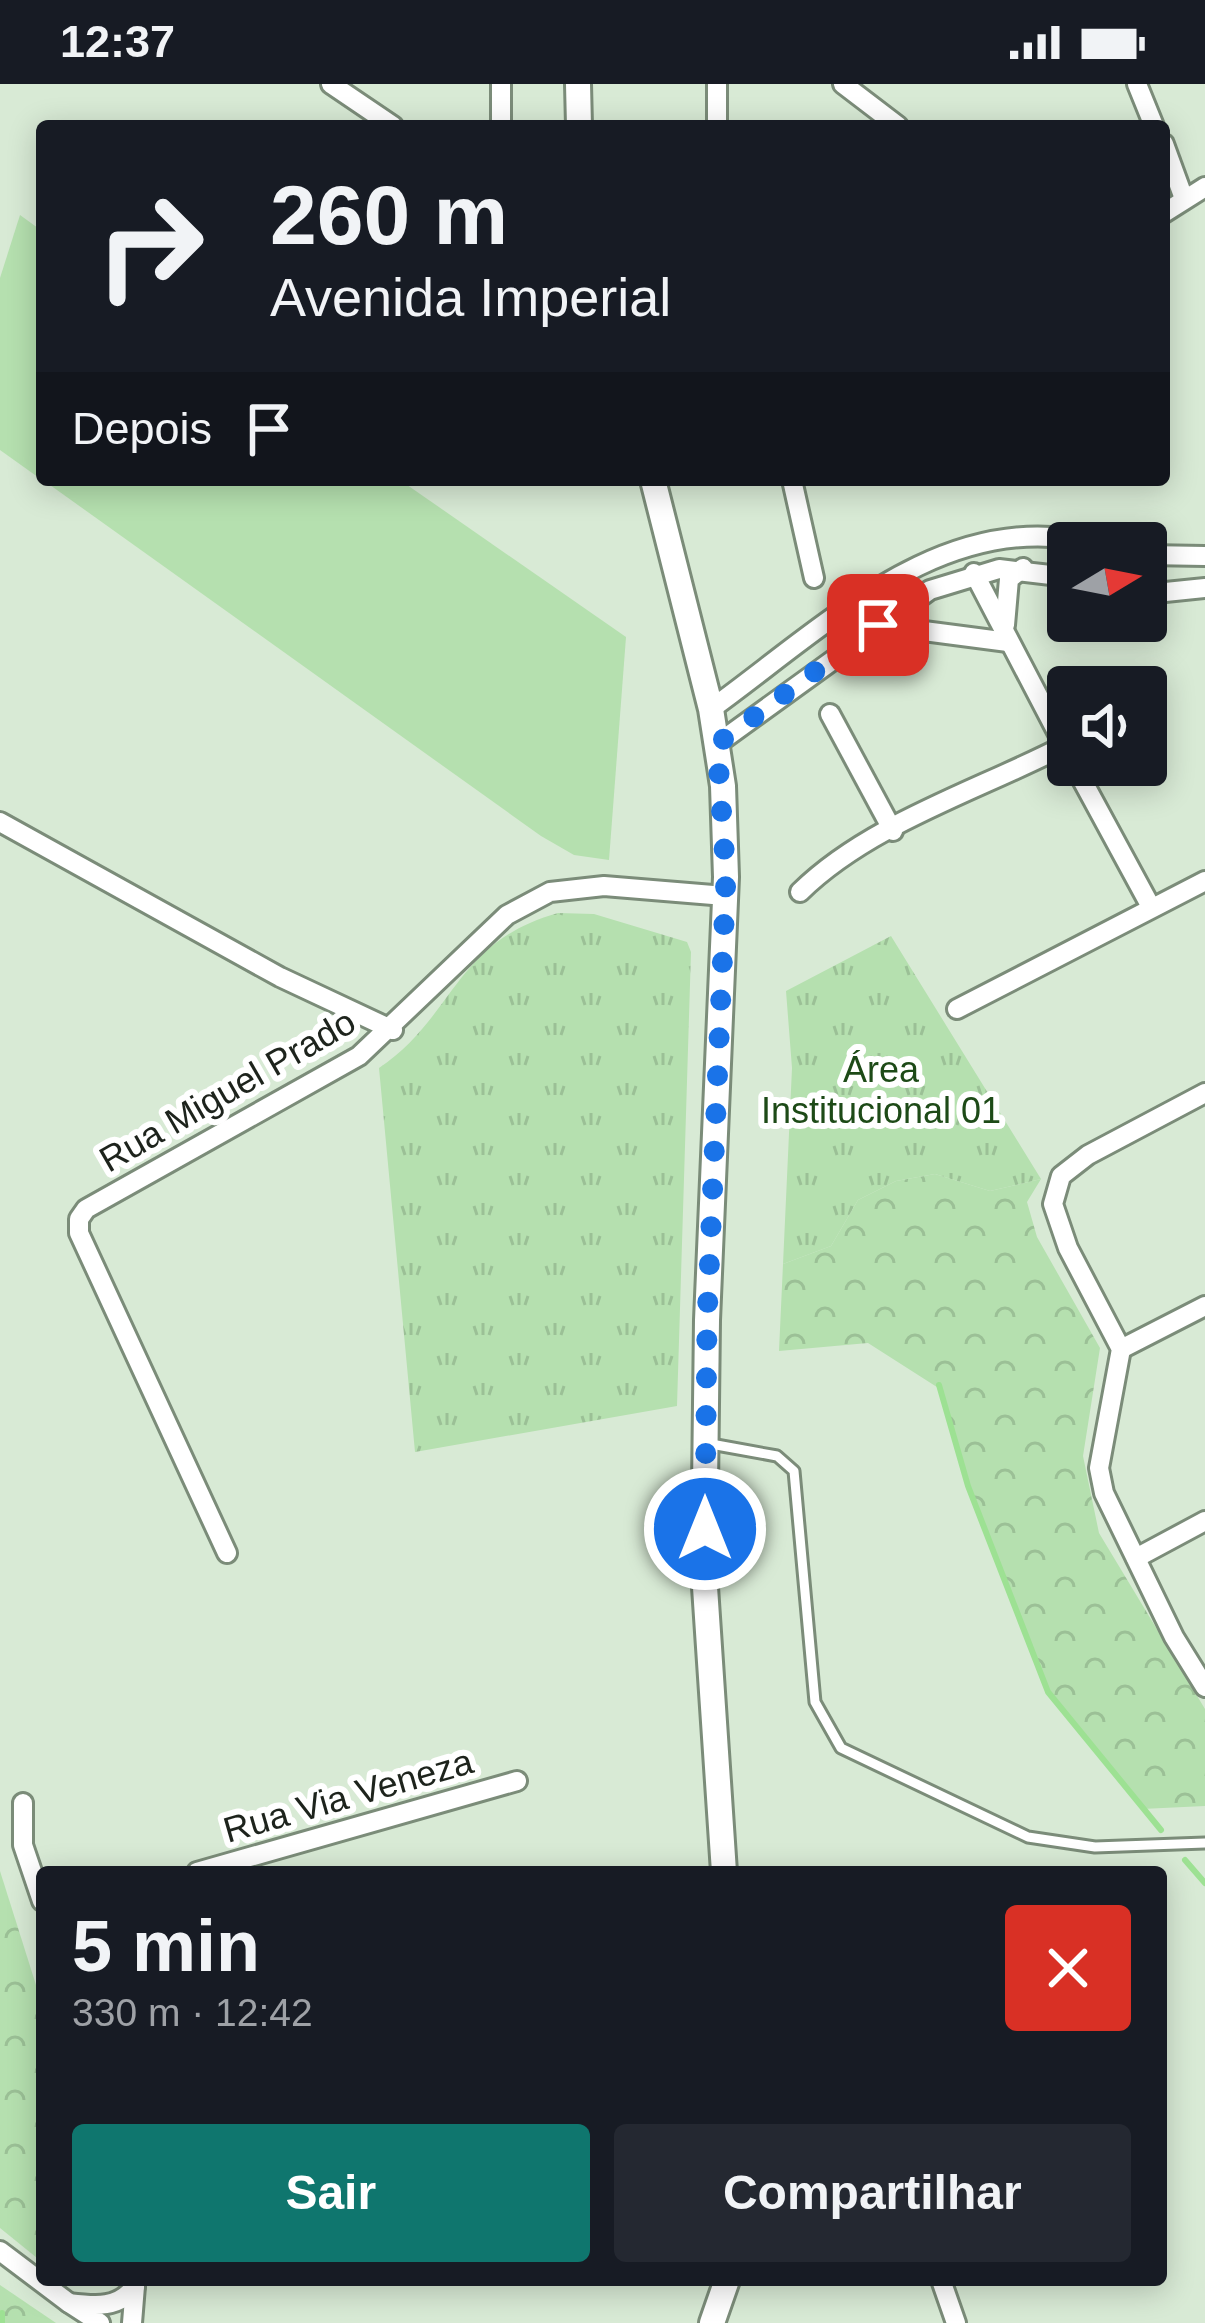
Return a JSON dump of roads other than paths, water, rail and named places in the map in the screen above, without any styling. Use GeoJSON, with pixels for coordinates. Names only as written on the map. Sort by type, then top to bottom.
{"type":"FeatureCollection","features":[{"type":"Feature","properties":{"kind":"street"},"geometry":{"type":"LineString","coordinates":[[331,84],[385,120]]}},
{"type":"Feature","properties":{"kind":"street"},"geometry":{"type":"LineString","coordinates":[[501,84],[501,120]]}},
{"type":"Feature","properties":{"kind":"street"},"geometry":{"type":"LineString","coordinates":[[578,84],[579,120]]}},
{"type":"Feature","properties":{"kind":"street"},"geometry":{"type":"LineString","coordinates":[[717,84],[717,120]]}},
{"type":"Feature","properties":{"kind":"street"},"geometry":{"type":"LineString","coordinates":[[843,84],[890,120]]}},
{"type":"Feature","properties":{"kind":"street"},"geometry":{"type":"LineString","coordinates":[[1136,84],[1151,120]]}},
{"type":"Feature","properties":{"kind":"street"},"geometry":{"type":"LineString","coordinates":[[1170,160],[1183,196]]}},
{"type":"Feature","properties":{"kind":"street"},"geometry":{"type":"LineString","coordinates":[[1170,208],[1205,187]]}},
{"type":"Feature","properties":{"kind":"street"},"geometry":{"type":"LineString","coordinates":[[655,486],[717,744],[724,896],[704,1572],[724,1866]]}},
{"type":"Feature","properties":{"kind":"street"},"geometry":{"type":"LineString","coordinates":[[792,486],[814,578]]}},
{"type":"Feature","properties":{"kind":"street"},"geometry":{"type":"LineString","coordinates":[[712,709],[884,584],[961,546],[998,537],[1047,537]]}},
{"type":"Feature","properties":{"kind":"street"},"geometry":{"type":"LineString","coordinates":[[1167,555],[1205,556]]}},
{"type":"Feature","properties":{"kind":"street"},"geometry":{"type":"LineString","coordinates":[[717,744],[930,590],[974,573],[1023,568],[1047,573]]}},
{"type":"Feature","properties":{"kind":"street"},"geometry":{"type":"LineString","coordinates":[[1008,642],[1006,591],[1009,579],[1023,568]]}},
{"type":"Feature","properties":{"kind":"street"},"geometry":{"type":"LineString","coordinates":[[974,573],[1047,714]]}},
{"type":"Feature","properties":{"kind":"street"},"geometry":{"type":"LineString","coordinates":[[1167,593],[1205,588]]}},
{"type":"Feature","properties":{"kind":"street"},"geometry":{"type":"LineString","coordinates":[[878,625],[1008,642]]}},
{"type":"Feature","properties":{"kind":"street"},"geometry":{"type":"LineString","coordinates":[[830,714],[893,831]]}},
{"type":"Feature","properties":{"kind":"street"},"geometry":{"type":"LineString","coordinates":[[800,892],[818,874],[893,831],[1047,758]]}},
{"type":"Feature","properties":{"kind":"street"},"geometry":{"type":"LineString","coordinates":[[1085,786],[1151,907]]}},
{"type":"Feature","properties":{"kind":"street"},"geometry":{"type":"LineString","coordinates":[[0,822],[280,977],[393,1030]]}},
{"type":"Feature","properties":{"kind":"street"},"geometry":{"type":"LineString","coordinates":[[957,1010],[1205,881]]}},
{"type":"Feature","properties":{"kind":"street","name":"Rua Miguel Prado"},"geometry":{"type":"LineString","coordinates":[[226,1553],[80,1233],[79,1219],[86,1209],[359,1056],[393,1030],[507,915],[550,892],[604,886],[724,896]]}},
{"type":"Feature","properties":{"kind":"street"},"geometry":{"type":"LineString","coordinates":[[1205,1093],[1088,1155],[1060,1176],[1053,1204],[1068,1248],[1121,1349],[1099,1468],[1136,1558],[1205,1688]]}},
{"type":"Feature","properties":{"kind":"street"},"geometry":{"type":"LineString","coordinates":[[1121,1349],[1205,1306]]}},
{"type":"Feature","properties":{"kind":"street"},"geometry":{"type":"LineString","coordinates":[[1136,1558],[1205,1521]]}},
{"type":"Feature","properties":{"kind":"street","name":"Rua Via Veneza"},"geometry":{"type":"LineString","coordinates":[[218,1866],[517,1781]]}},
{"type":"Feature","properties":{"kind":"street"},"geometry":{"type":"LineString","coordinates":[[23,1803],[23,1845],[36,1883]]}},
{"type":"Feature","properties":{"kind":"street"},"geometry":{"type":"LineString","coordinates":[[0,2251],[36,2278]]}},
{"type":"Feature","properties":{"kind":"street"},"geometry":{"type":"LineString","coordinates":[[46,2286],[100,2323]]}},
{"type":"Feature","properties":{"kind":"street"},"geometry":{"type":"LineString","coordinates":[[69,2303],[107,2305],[127,2298],[133,2286]]}},
{"type":"Feature","properties":{"kind":"street"},"geometry":{"type":"LineString","coordinates":[[132,2323],[135,2286]]}},
{"type":"Feature","properties":{"kind":"street"},"geometry":{"type":"LineString","coordinates":[[712,2323],[725,2286]]}},
{"type":"Feature","properties":{"kind":"street"},"geometry":{"type":"LineString","coordinates":[[943,2286],[956,2323]]}},
{"type":"Feature","properties":{"kind":"lane"},"geometry":{"type":"LineString","coordinates":[[705,1443],[777,1456],[794,1471],[815,1702],[841,1748],[1028,1837],[1095,1847],[1205,1843]]}},
{"type":"Feature","properties":{"kind":"waterway"},"geometry":{"type":"LineString","coordinates":[[939,1385],[968,1486],[1048,1692],[1161,1830]]}},
{"type":"Feature","properties":{"kind":"waterway"},"geometry":{"type":"LineString","coordinates":[[1185,1860],[1205,1883]]}},
{"type":"Feature","properties":{"kind":"waterway"},"geometry":{"type":"LineString","coordinates":[[2,2313],[2,2323]]}},
{"type":"Feature","properties":{"kind":"park label","name":"Área Institucional 01"},"geometry":{"type":"Point","coordinates":[881,1090]}}]}
